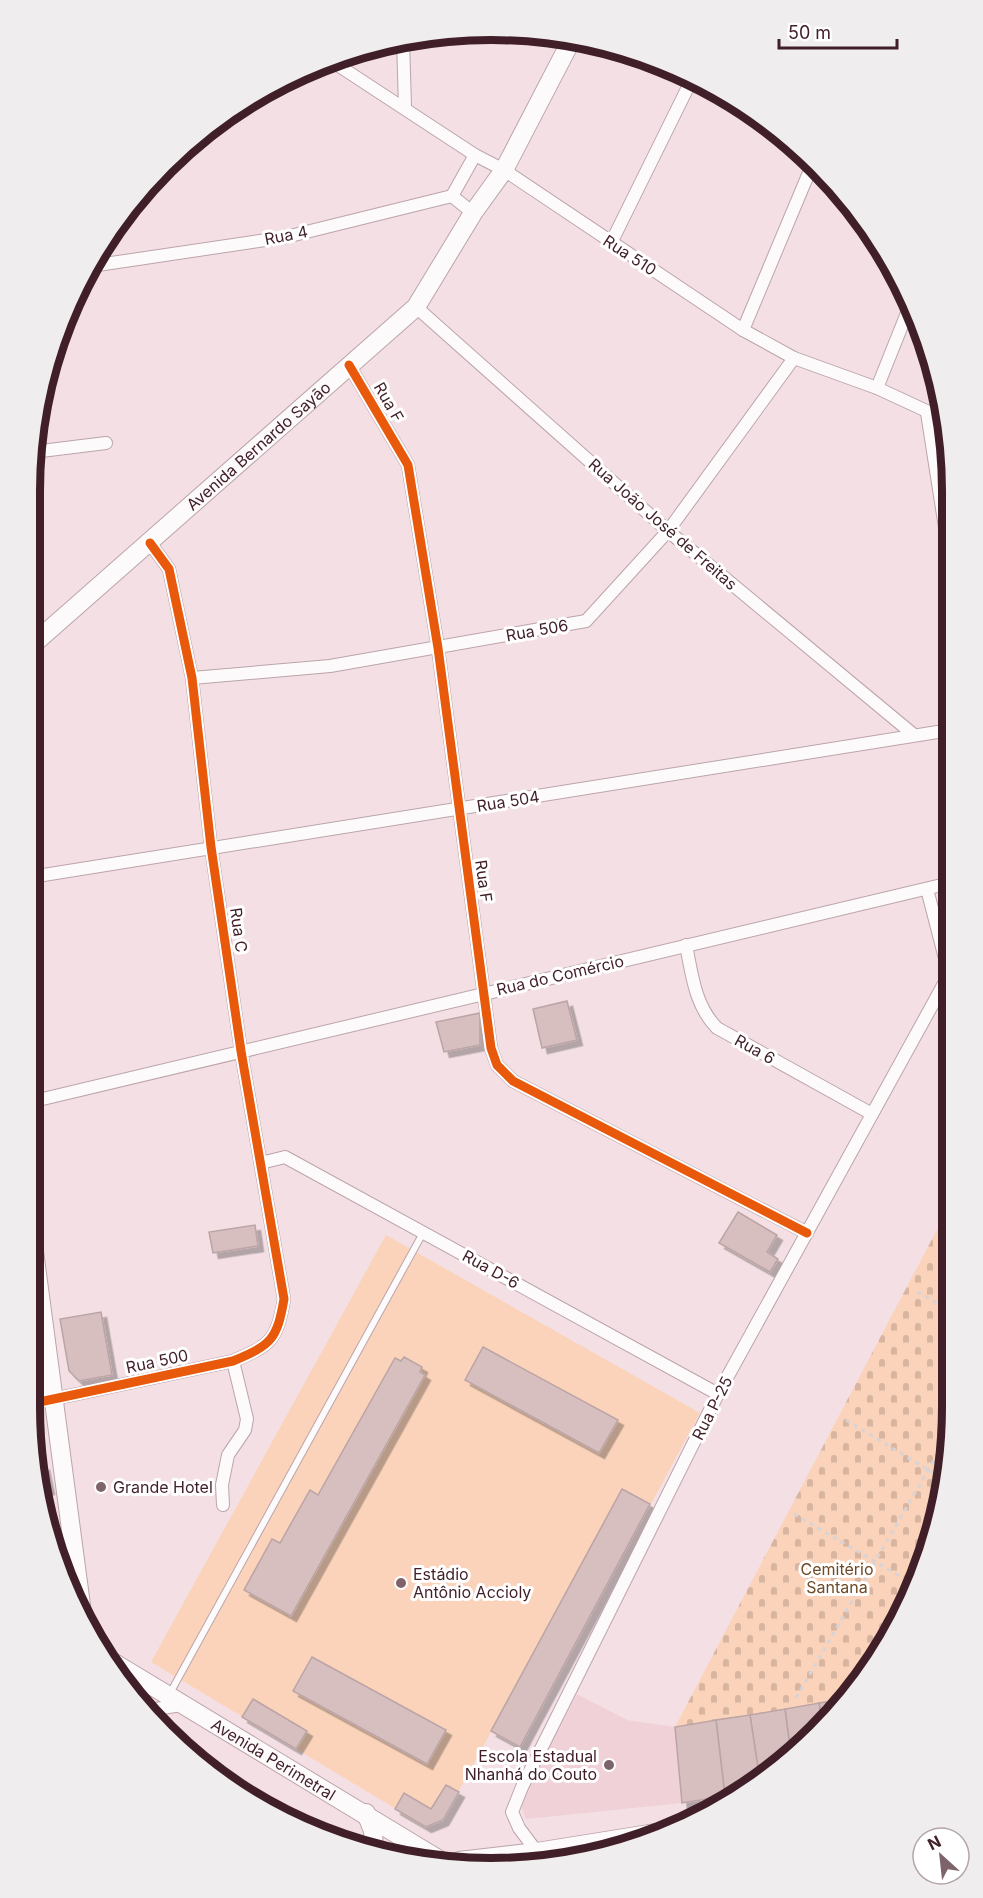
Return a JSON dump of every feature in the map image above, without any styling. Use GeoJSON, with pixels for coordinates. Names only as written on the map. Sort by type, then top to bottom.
{"type":"FeatureCollection","features":[{"type":"Feature","properties":{"kind":"street","name":"Avenida Bernardo Sayão"},"geometry":{"type":"LineString","coordinates":[[40,638],[416,307],[473,213],[504,170],[568,47]]}},
{"type":"Feature","properties":{"kind":"street"},"geometry":{"type":"LineString","coordinates":[[403,49],[405,107]]}},
{"type":"Feature","properties":{"kind":"street","name":"Rua 510"},"geometry":{"type":"LineString","coordinates":[[340,67],[475,155],[504,170],[743,330],[794,358],[877,388],[936,416]]}},
{"type":"Feature","properties":{"kind":"street"},"geometry":{"type":"LineString","coordinates":[[611,243],[689,86]]}},
{"type":"Feature","properties":{"kind":"street"},"geometry":{"type":"LineString","coordinates":[[473,213],[452,196],[475,155]]}},
{"type":"Feature","properties":{"kind":"street"},"geometry":{"type":"LineString","coordinates":[[743,330],[809,172]]}},
{"type":"Feature","properties":{"kind":"street","name":"Rua 4"},"geometry":{"type":"LineString","coordinates":[[102,264],[286,237],[452,196]]}},
{"type":"Feature","properties":{"kind":"street","name":"Rua João José de Freitas"},"geometry":{"type":"LineString","coordinates":[[416,307],[668,531],[914,735]]}},
{"type":"Feature","properties":{"kind":"street"},"geometry":{"type":"LineString","coordinates":[[877,388],[906,315]]}},
{"type":"Feature","properties":{"kind":"street","name":"Rua 506"},"geometry":{"type":"LineString","coordinates":[[192,678],[330,666],[586,621],[668,531],[794,358]]}},
{"type":"Feature","properties":{"kind":"street","name":"Rua F"},"geometry":{"type":"LineString","coordinates":[[349,365],[408,465],[438,648],[491,1048],[497,1065],[513,1081],[807,1233]]}},
{"type":"Feature","properties":{"kind":"street"},"geometry":{"type":"LineString","coordinates":[[927,412],[942,487]]}},
{"type":"Feature","properties":{"kind":"street"},"geometry":{"type":"LineString","coordinates":[[42,451],[106,443]]}},
{"type":"Feature","properties":{"kind":"street","name":"Rua C"},"geometry":{"type":"LineString","coordinates":[[150,543],[169,569],[192,678],[211,848],[241,1051],[284,1299],[280,1327]]}},
{"type":"Feature","properties":{"kind":"street","name":"Rua 504"},"geometry":{"type":"LineString","coordinates":[[40,876],[942,731]]}},
{"type":"Feature","properties":{"kind":"street","name":"Rua do Comércio"},"geometry":{"type":"LineString","coordinates":[[40,1100],[942,885]]}},
{"type":"Feature","properties":{"kind":"street"},"geometry":{"type":"LineString","coordinates":[[927,889],[942,943]]}},
{"type":"Feature","properties":{"kind":"street","name":"Rua 6"},"geometry":{"type":"LineString","coordinates":[[686,945],[698,999],[705,1016],[717,1028],[872,1114]]}},
{"type":"Feature","properties":{"kind":"street","name":"Rua P-25"},"geometry":{"type":"LineString","coordinates":[[537,1852],[519,1827],[512,1812],[516,1803],[718,1394],[942,987]]}},
{"type":"Feature","properties":{"kind":"street","name":"Rua D-6"},"geometry":{"type":"LineString","coordinates":[[261,1163],[285,1157],[718,1394]]}},
{"type":"Feature","properties":{"kind":"street"},"geometry":{"type":"LineString","coordinates":[[40,1292],[79,1588]]}},
{"type":"Feature","properties":{"kind":"street","name":"Rua 500"},"geometry":{"type":"LineString","coordinates":[[40,1402],[233,1361],[263,1348],[280,1327]]}},
{"type":"Feature","properties":{"kind":"street"},"geometry":{"type":"LineString","coordinates":[[223,1506],[222,1485],[228,1455],[245,1430],[247,1419],[233,1361]]}},
{"type":"Feature","properties":{"kind":"street","name":"Avenida Perimetral"},"geometry":{"type":"LineString","coordinates":[[127,1671],[366,1813],[429,1853]]}},
{"type":"Feature","properties":{"kind":"street"},"geometry":{"type":"LineString","coordinates":[[156,1708],[175,1701]]}},
{"type":"Feature","properties":{"kind":"street"},"geometry":{"type":"LineString","coordinates":[[366,1813],[373,1831],[374,1842]]}},
{"type":"Feature","properties":{"kind":"street"},"geometry":{"type":"LineString","coordinates":[[487,1858],[619,1839]]}},
{"type":"Feature","properties":{"kind":"lane"},"geometry":{"type":"LineString","coordinates":[[175,1701],[424,1233]]}},
{"type":"Feature","properties":{"kind":"path"},"geometry":{"type":"LineString","coordinates":[[917,1292],[942,1306]]}},
{"type":"Feature","properties":{"kind":"path"},"geometry":{"type":"LineString","coordinates":[[846,1420],[937,1475]]}},
{"type":"Feature","properties":{"kind":"path"},"geometry":{"type":"LineString","coordinates":[[796,1698],[941,1448]]}},
{"type":"Feature","properties":{"kind":"path"},"geometry":{"type":"LineString","coordinates":[[794,1514],[907,1580]]}},
{"type":"Feature","properties":{"kind":"shaded area","name":"Escola Estadual Nhanhá do Couto"},"geometry":{"type":"Polygon","coordinates":[[[577,1694],[627,1720],[675,1727],[682,1803],[526,1819],[520,1803],[577,1694]]]}},
{"type":"Feature","properties":{"kind":"green space","name":"Cemitério Santana"},"geometry":{"type":"Polygon","coordinates":[[[942,1220],[942,1436],[939,1465],[919,1551],[896,1606],[866,1657],[833,1701],[675,1727],[942,1220]]]}},
{"type":"Feature","properties":{"kind":"green space","name":"Estádio Antônio Accioly"},"geometry":{"type":"Polygon","coordinates":[[[386,1235],[700,1413],[520,1747],[491,1732],[443,1820],[426,1827],[151,1662],[386,1235]]]}},
{"type":"Feature","properties":{"kind":"building"},"geometry":{"type":"Polygon","coordinates":[[[567,1001],[577,1040],[542,1048],[533,1009],[567,1001]]]}},
{"type":"Feature","properties":{"kind":"building"},"geometry":{"type":"Polygon","coordinates":[[[480,1013],[480,1045],[444,1052],[436,1022],[480,1013]]]}},
{"type":"Feature","properties":{"kind":"building"},"geometry":{"type":"Polygon","coordinates":[[[738,1212],[777,1235],[767,1252],[778,1259],[770,1272],[719,1243],[738,1212]]]}},
{"type":"Feature","properties":{"kind":"building"},"geometry":{"type":"Polygon","coordinates":[[[255,1225],[258,1246],[213,1253],[209,1232],[255,1225]]]}},
{"type":"Feature","properties":{"kind":"building"},"geometry":{"type":"Polygon","coordinates":[[[101,1312],[112,1375],[79,1381],[69,1371],[60,1319],[101,1312]]]}},
{"type":"Feature","properties":{"kind":"building"},"geometry":{"type":"Polygon","coordinates":[[[483,1347],[618,1420],[599,1453],[465,1380],[483,1347]]]}},
{"type":"Feature","properties":{"kind":"building"},"geometry":{"type":"Polygon","coordinates":[[[404,1357],[422,1367],[420,1372],[425,1375],[291,1616],[244,1590],[272,1539],[280,1543],[310,1490],[318,1495],[395,1358],[401,1361],[404,1357]]]}},
{"type":"Feature","properties":{"kind":"building"},"geometry":{"type":"Polygon","coordinates":[[[622,1489],[650,1504],[520,1747],[491,1731],[622,1489]]]}},
{"type":"Feature","properties":{"kind":"building"},"geometry":{"type":"Polygon","coordinates":[[[312,1657],[446,1730],[427,1764],[293,1691],[312,1657]]]}},
{"type":"Feature","properties":{"kind":"building"},"geometry":{"type":"Polygon","coordinates":[[[253,1699],[307,1731],[296,1749],[242,1717],[253,1699]]]}},
{"type":"Feature","properties":{"kind":"building"},"geometry":{"type":"Polygon","coordinates":[[[833,1701],[821,1714],[819,1703],[833,1701]]]}},
{"type":"Feature","properties":{"kind":"building"},"geometry":{"type":"Polygon","coordinates":[[[819,1703],[821,1714],[790,1745],[785,1709],[819,1703]]]}},
{"type":"Feature","properties":{"kind":"building"},"geometry":{"type":"Polygon","coordinates":[[[785,1709],[790,1745],[758,1769],[750,1715],[785,1709]]]}},
{"type":"Feature","properties":{"kind":"building"},"geometry":{"type":"Polygon","coordinates":[[[750,1715],[758,1769],[725,1792],[716,1720],[750,1715]]]}},
{"type":"Feature","properties":{"kind":"building"},"geometry":{"type":"Polygon","coordinates":[[[716,1720],[725,1792],[716,1797],[682,1803],[675,1727],[716,1720]]]}},
{"type":"Feature","properties":{"kind":"building"},"geometry":{"type":"Polygon","coordinates":[[[446,1785],[459,1792],[443,1820],[426,1827],[395,1809],[404,1793],[431,1809],[446,1785]]]}},
{"type":"Feature","properties":{"kind":"cycle path"},"geometry":{"type":"LineString","coordinates":[[349,365],[408,465],[438,648],[491,1048],[497,1065],[513,1081],[807,1233]]}},
{"type":"Feature","properties":{"kind":"cycle path"},"geometry":{"type":"LineString","coordinates":[[40,1402],[233,1361],[256,1350],[270,1339],[278,1324],[284,1299],[241,1051],[211,847],[192,678],[169,569],[150,543]]}},
{"type":"Feature","properties":{"kind":"place","name":"Grande Hotel"},"geometry":{"type":"Point","coordinates":[101,1487]}},
{"type":"Feature","properties":{"kind":"place","name":"Estádio Antônio Accioly"},"geometry":{"type":"Point","coordinates":[401,1583]}},
{"type":"Feature","properties":{"kind":"place","name":"Escola Estadual Nhanhá do Couto"},"geometry":{"type":"Point","coordinates":[609,1765]}}]}
